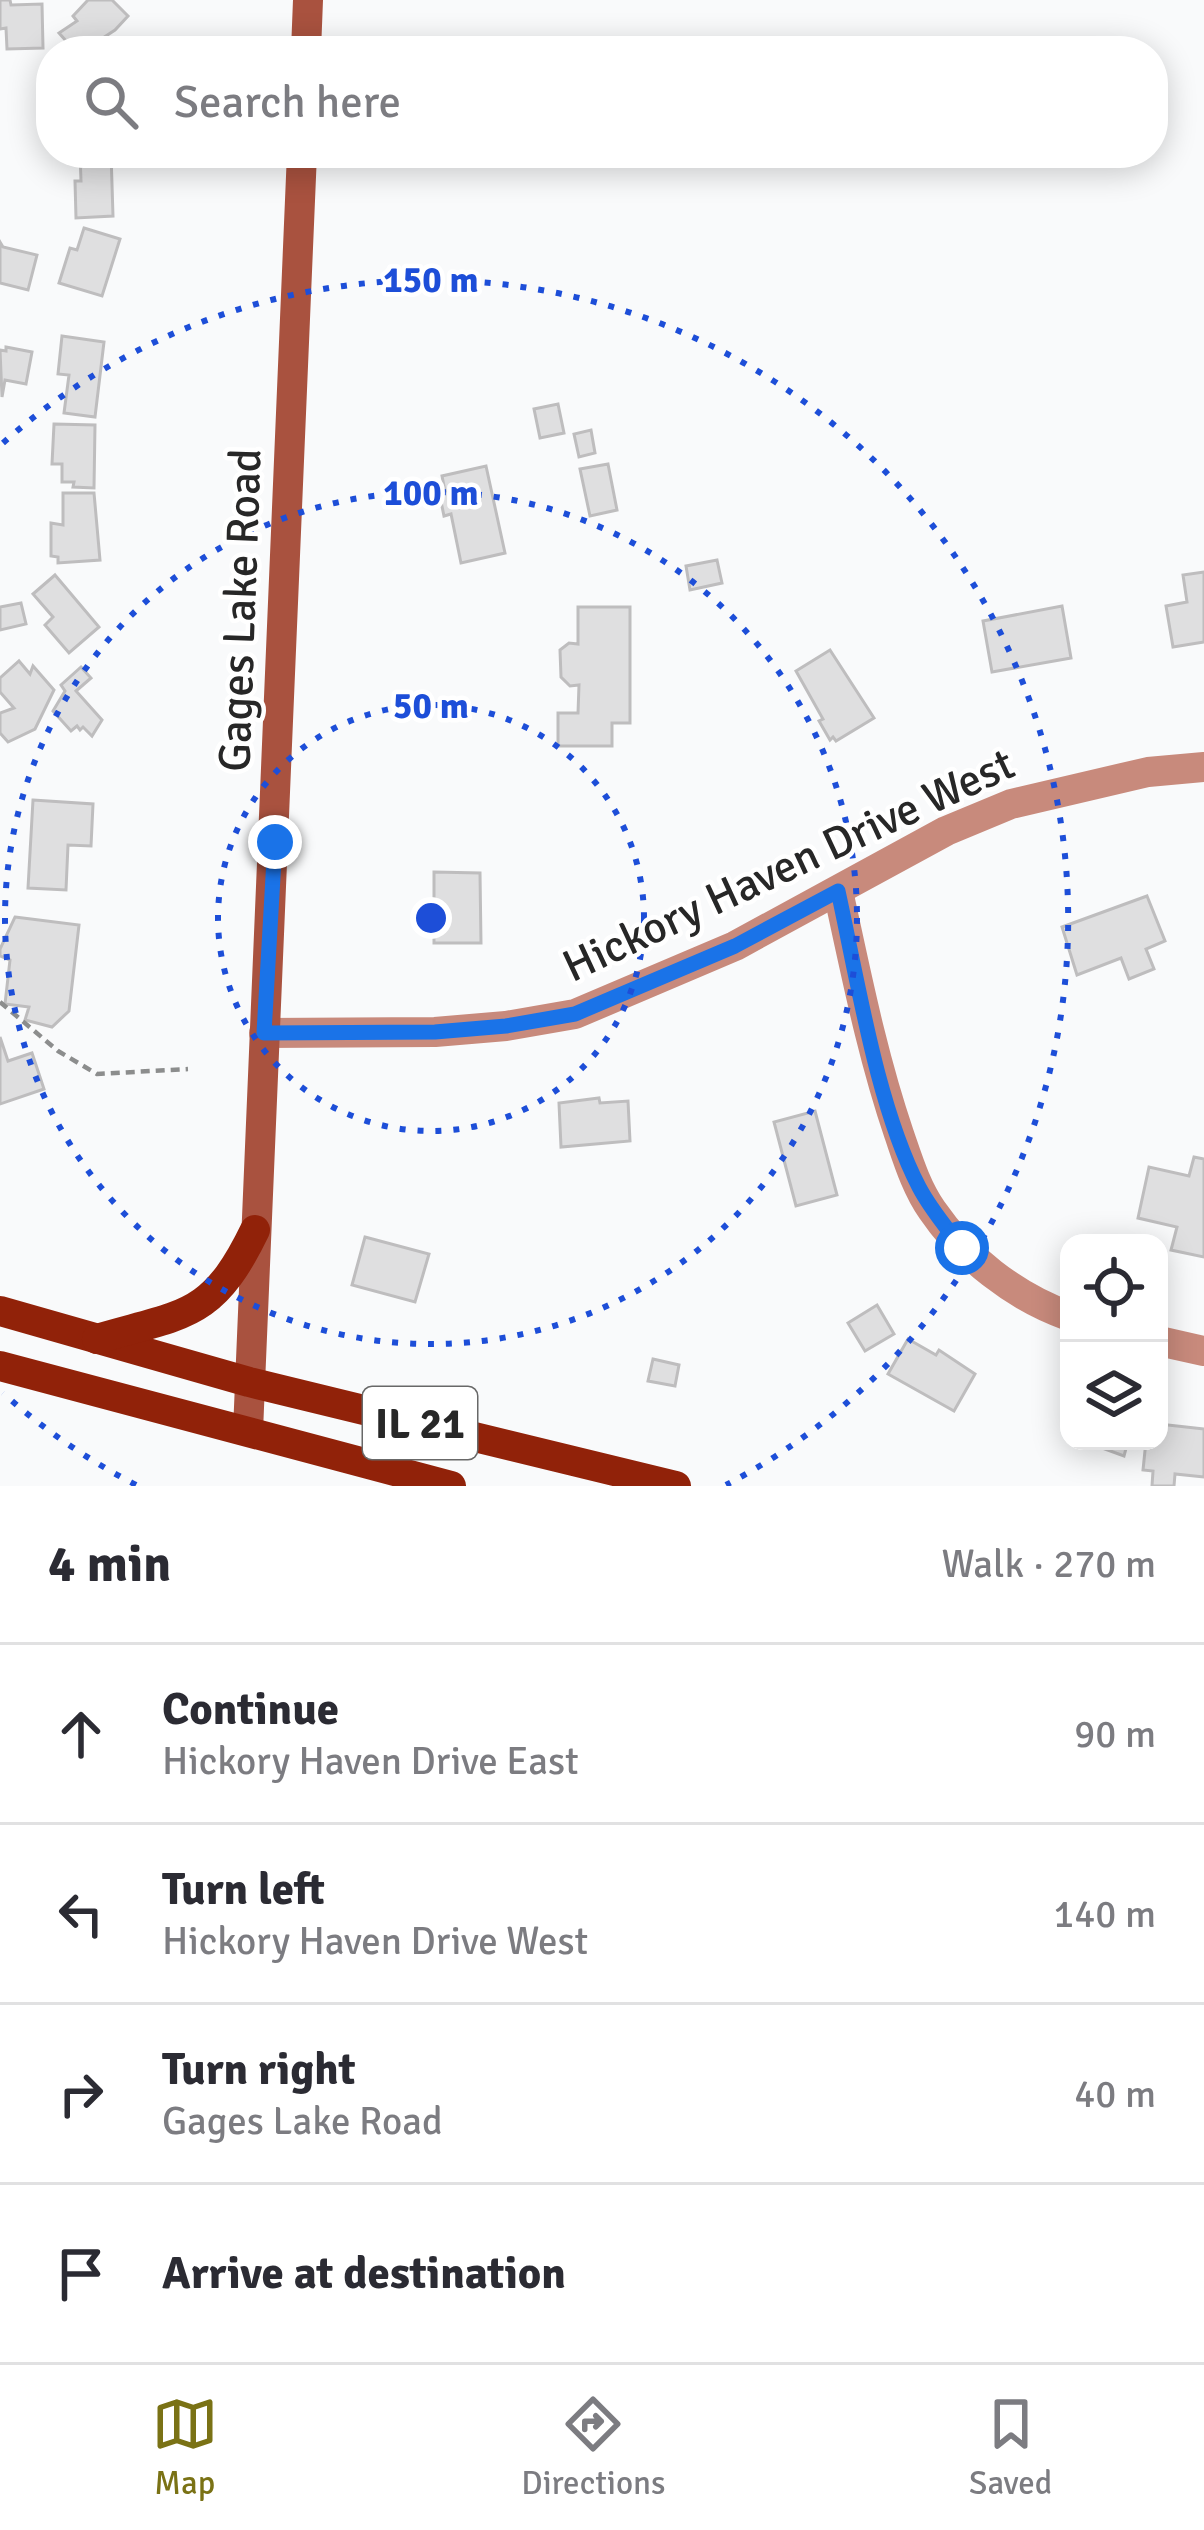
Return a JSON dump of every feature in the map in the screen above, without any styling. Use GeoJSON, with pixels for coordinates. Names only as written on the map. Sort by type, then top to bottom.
{"type":"FeatureCollection","features":[{"type":"Feature","properties":{"kind":"main road"},"geometry":{"type":"LineString","coordinates":[[97,1339],[196,1310],[238,1265],[255,1230]]}},
{"type":"Feature","properties":{"kind":"main road","name":"IL 21"},"geometry":{"type":"LineString","coordinates":[[0,1311],[249,1382],[676,1486]]}},
{"type":"Feature","properties":{"kind":"main road","name":"IL 21"},"geometry":{"type":"LineString","coordinates":[[0,1366],[451,1486]]}},
{"type":"Feature","properties":{"kind":"street"},"geometry":{"type":"LineString","coordinates":[[307,36],[308,0]]}},
{"type":"Feature","properties":{"kind":"street","name":"Gages Lake Road"},"geometry":{"type":"LineString","coordinates":[[248,1431],[301,168]]}},
{"type":"Feature","properties":{"kind":"street","name":"Hickory Haven Drive West"},"geometry":{"type":"LineString","coordinates":[[264,1033],[435,1032],[575,1014],[735,946],[946,831],[1012,804],[1148,772],[1204,767]]}},
{"type":"Feature","properties":{"kind":"street"},"geometry":{"type":"LineString","coordinates":[[838,891],[880,1078],[916,1182],[962,1248],[1029,1298],[1060,1312]]}},
{"type":"Feature","properties":{"kind":"street"},"geometry":{"type":"LineString","coordinates":[[1164,1342],[1204,1351]]}},
{"type":"Feature","properties":{"kind":"path"},"geometry":{"type":"LineString","coordinates":[[0,1002],[58,1051],[97,1074],[188,1070]]}},
{"type":"Feature","properties":{"kind":"building"},"geometry":{"type":"Polygon","coordinates":[[[0,0],[10,0],[11,5],[42,4],[43,36],[36,36],[36,48],[7,49],[6,28],[0,29],[0,0]]]}},
{"type":"Feature","properties":{"kind":"building"},"geometry":{"type":"Polygon","coordinates":[[[88,0],[112,0],[128,16],[106,36],[62,36],[59,33],[77,21],[73,16],[88,0]]]}},
{"type":"Feature","properties":{"kind":"building"},"geometry":{"type":"Polygon","coordinates":[[[81,168],[111,168],[113,216],[76,218],[75,181],[81,181],[81,168]]]}},
{"type":"Feature","properties":{"kind":"building"},"geometry":{"type":"Polygon","coordinates":[[[84,228],[120,239],[102,296],[59,283],[70,248],[77,250],[84,228]]]}},
{"type":"Feature","properties":{"kind":"building"},"geometry":{"type":"Polygon","coordinates":[[[0,242],[3,247],[37,255],[28,290],[0,283],[0,242]]]}},
{"type":"Feature","properties":{"kind":"building"},"geometry":{"type":"Polygon","coordinates":[[[62,336],[104,342],[95,417],[64,413],[69,375],[58,374],[62,336]]]}},
{"type":"Feature","properties":{"kind":"building"},"geometry":{"type":"Polygon","coordinates":[[[0,350],[32,352],[26,384],[5,380],[2,397],[0,350]]]}},
{"type":"Feature","properties":{"kind":"building"},"geometry":{"type":"Polygon","coordinates":[[[558,404],[564,433],[540,438],[534,409],[558,404]]]}},
{"type":"Feature","properties":{"kind":"building"},"geometry":{"type":"Polygon","coordinates":[[[54,424],[95,425],[94,488],[62,482],[62,464],[52,464],[54,424]]]}},
{"type":"Feature","properties":{"kind":"building"},"geometry":{"type":"Polygon","coordinates":[[[591,430],[595,453],[579,457],[574,434],[591,430]]]}},
{"type":"Feature","properties":{"kind":"building"},"geometry":{"type":"Polygon","coordinates":[[[608,464],[617,510],[590,516],[580,469],[608,464]]]}},
{"type":"Feature","properties":{"kind":"building"},"geometry":{"type":"Polygon","coordinates":[[[486,466],[505,553],[461,563],[451,514],[444,516],[439,492],[445,491],[442,476],[486,466]]]}},
{"type":"Feature","properties":{"kind":"building"},"geometry":{"type":"Polygon","coordinates":[[[63,493],[94,493],[100,560],[58,563],[58,557],[51,556],[51,523],[63,525],[63,493]]]}},
{"type":"Feature","properties":{"kind":"building"},"geometry":{"type":"Polygon","coordinates":[[[717,560],[722,583],[690,590],[686,566],[717,560]]]}},
{"type":"Feature","properties":{"kind":"building"},"geometry":{"type":"Polygon","coordinates":[[[1204,572],[1204,642],[1173,647],[1166,606],[1187,602],[1183,575],[1204,572]]]}},
{"type":"Feature","properties":{"kind":"building"},"geometry":{"type":"Polygon","coordinates":[[[55,575],[99,627],[69,653],[45,625],[53,617],[33,594],[55,575]]]}},
{"type":"Feature","properties":{"kind":"building"},"geometry":{"type":"Polygon","coordinates":[[[21,603],[26,624],[0,630],[0,607],[21,603]]]}},
{"type":"Feature","properties":{"kind":"building"},"geometry":{"type":"Polygon","coordinates":[[[1062,606],[1071,658],[992,672],[983,621],[1062,606]]]}},
{"type":"Feature","properties":{"kind":"building"},"geometry":{"type":"Polygon","coordinates":[[[578,607],[630,607],[630,723],[612,723],[612,746],[558,746],[558,713],[578,713],[579,685],[570,686],[561,677],[560,650],[569,643],[578,644],[578,607]]]}},
{"type":"Feature","properties":{"kind":"building"},"geometry":{"type":"Polygon","coordinates":[[[830,650],[874,718],[836,741],[830,740],[819,721],[823,719],[796,671],[830,650]]]}},
{"type":"Feature","properties":{"kind":"building"},"geometry":{"type":"Polygon","coordinates":[[[19,661],[30,674],[33,666],[54,690],[35,729],[8,742],[0,733],[0,713],[14,708],[0,692],[0,678],[19,661]]]}},
{"type":"Feature","properties":{"kind":"building"},"geometry":{"type":"Polygon","coordinates":[[[81,667],[91,678],[76,691],[102,720],[92,736],[83,727],[71,731],[53,711],[65,691],[61,685],[81,667]]]}},
{"type":"Feature","properties":{"kind":"building"},"geometry":{"type":"Polygon","coordinates":[[[33,800],[93,804],[91,846],[68,845],[66,890],[28,888],[33,800]]]}},
{"type":"Feature","properties":{"kind":"building"},"geometry":{"type":"Polygon","coordinates":[[[434,872],[480,873],[481,943],[434,943],[434,872]]]}},
{"type":"Feature","properties":{"kind":"building"},"geometry":{"type":"Polygon","coordinates":[[[1147,896],[1165,941],[1146,949],[1154,969],[1129,979],[1121,958],[1077,975],[1062,927],[1147,896]]]}},
{"type":"Feature","properties":{"kind":"building"},"geometry":{"type":"Polygon","coordinates":[[[15,917],[79,925],[69,1011],[52,1027],[25,1020],[29,1007],[5,1004],[10,960],[0,956],[0,949],[15,917]]]}},
{"type":"Feature","properties":{"kind":"building"},"geometry":{"type":"Polygon","coordinates":[[[0,1037],[8,1061],[32,1053],[44,1089],[0,1104],[0,1037]]]}},
{"type":"Feature","properties":{"kind":"building"},"geometry":{"type":"Polygon","coordinates":[[[599,1098],[600,1103],[628,1101],[630,1141],[561,1147],[559,1103],[599,1098]]]}},
{"type":"Feature","properties":{"kind":"building"},"geometry":{"type":"Polygon","coordinates":[[[815,1111],[837,1195],[796,1206],[774,1122],[815,1111]]]}},
{"type":"Feature","properties":{"kind":"building"},"geometry":{"type":"Polygon","coordinates":[[[1194,1157],[1204,1159],[1204,1257],[1171,1250],[1177,1227],[1138,1218],[1149,1167],[1189,1176],[1194,1157]]]}},
{"type":"Feature","properties":{"kind":"building"},"geometry":{"type":"Polygon","coordinates":[[[365,1237],[429,1254],[415,1302],[352,1285],[365,1237]]]}},
{"type":"Feature","properties":{"kind":"building"},"geometry":{"type":"Polygon","coordinates":[[[877,1305],[894,1334],[865,1351],[848,1323],[877,1305]]]}},
{"type":"Feature","properties":{"kind":"building"},"geometry":{"type":"Polygon","coordinates":[[[908,1339],[936,1355],[939,1350],[975,1374],[954,1411],[888,1374],[908,1339]]]}},
{"type":"Feature","properties":{"kind":"building"},"geometry":{"type":"Polygon","coordinates":[[[653,1359],[679,1365],[675,1386],[648,1381],[653,1359]]]}},
{"type":"Feature","properties":{"kind":"building"},"geometry":{"type":"Polygon","coordinates":[[[1168,1425],[1204,1429],[1204,1477],[1175,1474],[1174,1486],[1152,1486],[1153,1471],[1143,1470],[1145,1450],[1168,1450],[1168,1425]]]}},
{"type":"Feature","properties":{"kind":"route"},"geometry":{"type":"LineString","coordinates":[[275,842],[264,1033],[435,1032],[575,1014],[735,946],[838,891],[880,1078],[916,1182],[962,1248]]}}]}
